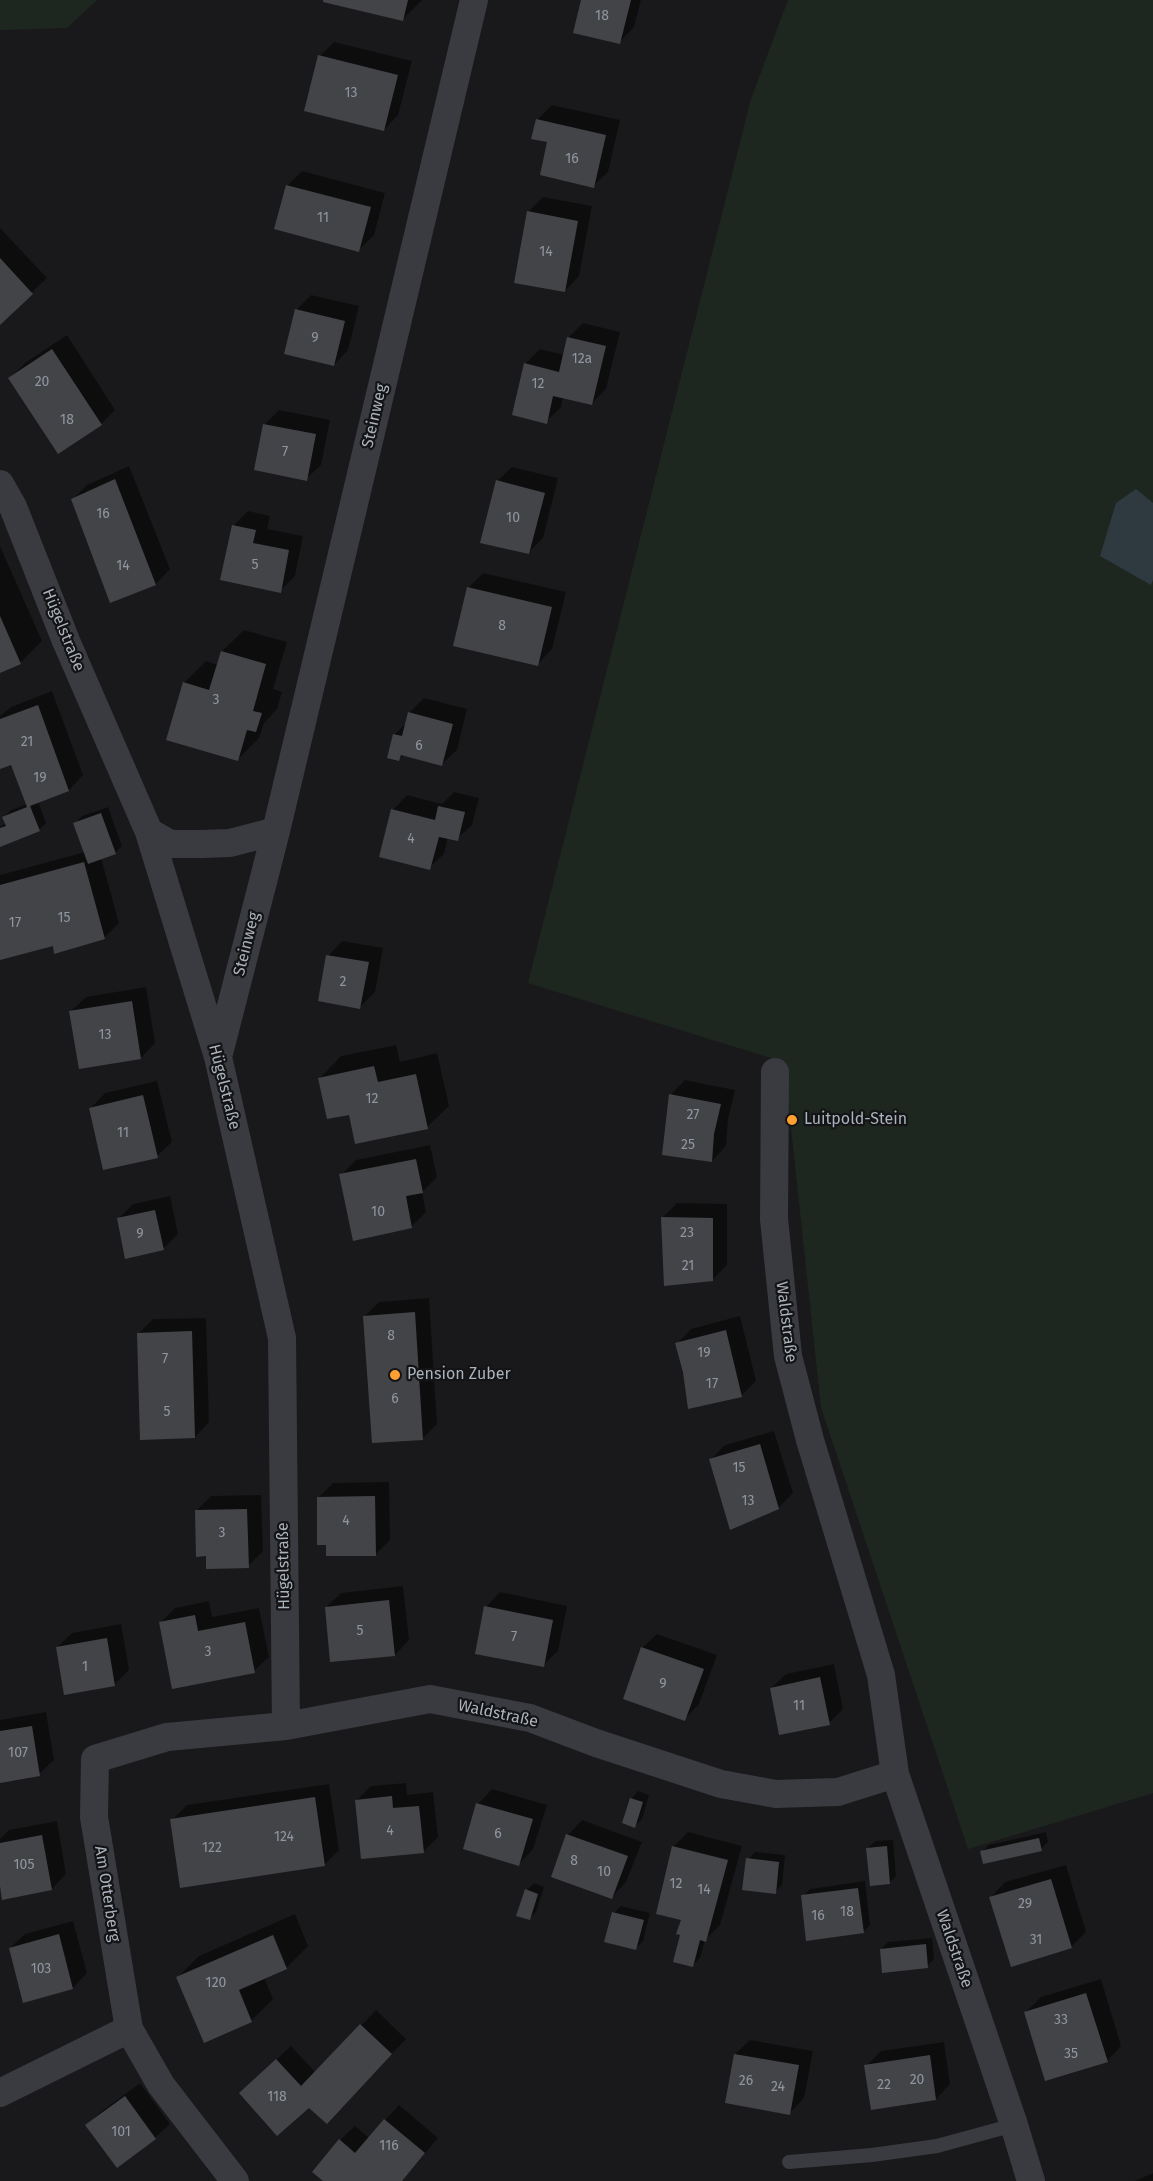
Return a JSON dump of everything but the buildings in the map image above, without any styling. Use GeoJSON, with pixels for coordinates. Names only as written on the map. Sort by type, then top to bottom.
{"type":"FeatureCollection","features":[{"type":"Feature","properties":{"kind":"street","name":"Steinweg"},"geometry":{"type":"LineString","coordinates":[[219,1057],[276,831],[474,0]]}},
{"type":"Feature","properties":{"kind":"street","name":"Hügelstraße"},"geometry":{"type":"LineString","coordinates":[[0,483],[14,507],[66,641],[149,832],[219,1057],[282,1338],[286,1725]]}},
{"type":"Feature","properties":{"kind":"street"},"geometry":{"type":"LineString","coordinates":[[149,832],[170,844],[202,844],[230,843],[276,831]]}},
{"type":"Feature","properties":{"kind":"street","name":"Waldstraße"},"geometry":{"type":"LineString","coordinates":[[776,1072],[774,1219],[788,1356],[810,1440],[881,1675],[895,1774],[1014,2125],[1030,2181]]}},
{"type":"Feature","properties":{"kind":"street","name":"Waldstraße"},"geometry":{"type":"LineString","coordinates":[[95,1759],[167,1737],[286,1725],[430,1700],[530,1718],[596,1743],[721,1784],[776,1794],[838,1792],[895,1774]]}},
{"type":"Feature","properties":{"kind":"street","name":"Am Otterberg"},"geometry":{"type":"LineString","coordinates":[[95,1759],[94,1817],[129,2029],[161,2085],[235,2181]]}},
{"type":"Feature","properties":{"kind":"street"},"geometry":{"type":"LineString","coordinates":[[0,2093],[129,2029]]}},
{"type":"Feature","properties":{"kind":"lane"},"geometry":{"type":"LineString","coordinates":[[789,2162],[872,2156],[938,2146],[1014,2125]]}},
{"type":"Feature","properties":{"kind":"shaded area"},"geometry":{"type":"Polygon","coordinates":[[[0,0],[97,0],[67,28],[0,30],[0,0]]]}},
{"type":"Feature","properties":{"kind":"shaded area"},"geometry":{"type":"Polygon","coordinates":[[[788,0],[1153,0],[1153,1793],[968,1849],[821,1407],[784,1062],[528,983],[751,99],[788,0]]]}},
{"type":"Feature","properties":{"kind":"shaded area"},"geometry":{"type":"Polygon","coordinates":[[[1136,489],[1153,503],[1153,580],[1151,585],[1100,556],[1116,503],[1136,489]]]}},
{"type":"Feature","properties":{"kind":"place","name":"Luitpold-Stein"},"geometry":{"type":"Point","coordinates":[792,1120]}},
{"type":"Feature","properties":{"kind":"place","name":"Pension Zuber"},"geometry":{"type":"Point","coordinates":[395,1375]}}]}
